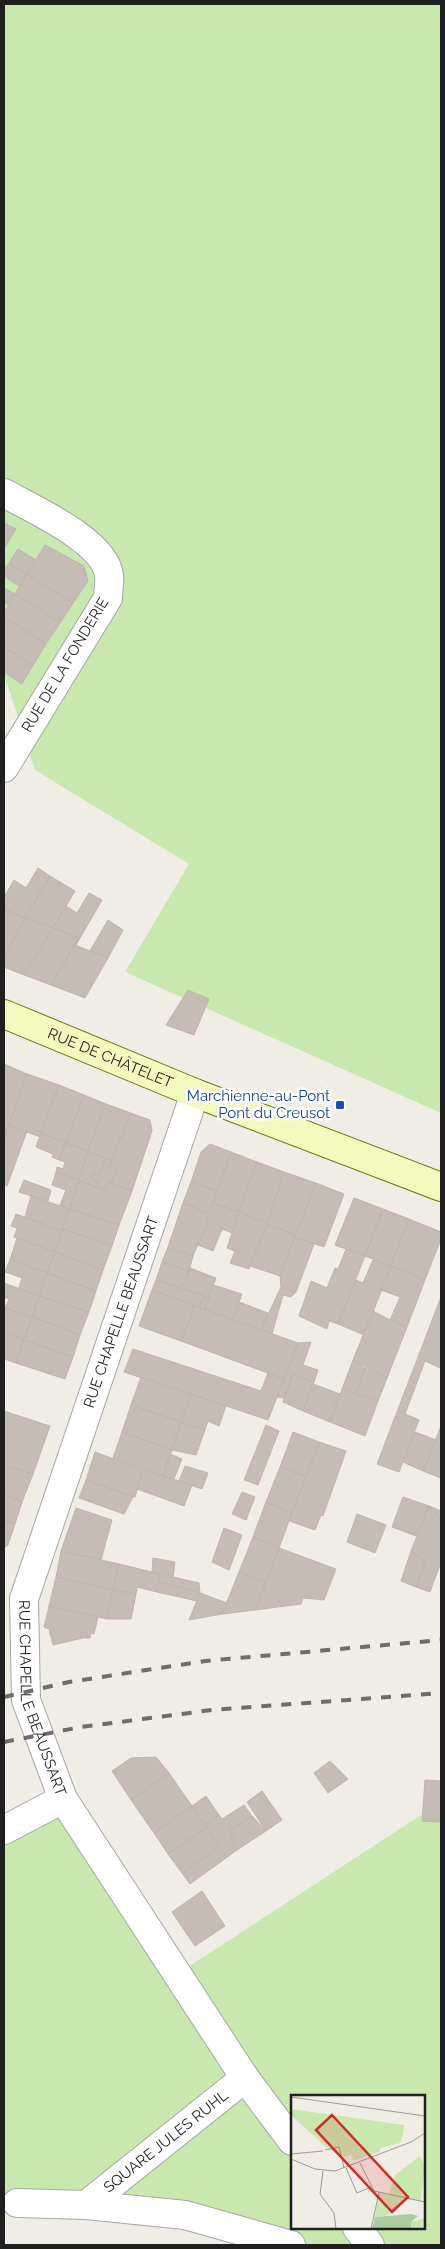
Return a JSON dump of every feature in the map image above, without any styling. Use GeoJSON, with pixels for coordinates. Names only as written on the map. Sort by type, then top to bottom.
{"type":"FeatureCollection","features":[{"type":"Feature","properties":{"kind":"main road","name":"RUE DE CHÂTELET"},"geometry":{"type":"LineString","coordinates":[[4,1014],[195,1093],[441,1187]]}},
{"type":"Feature","properties":{"kind":"street","name":"RUE DE LA FONDERIE"},"geometry":{"type":"LineString","coordinates":[[4,493],[76,533],[96,549],[109,573],[108,598],[4,768]]}},
{"type":"Feature","properties":{"kind":"street","name":"RUE CHAPELLE BEAUSSART"},"geometry":{"type":"LineString","coordinates":[[195,1093],[14,1595],[26,1700],[64,1799],[245,2078],[291,2141]]}},
{"type":"Feature","properties":{"kind":"street"},"geometry":{"type":"LineString","coordinates":[[4,1830],[64,1799]]}},
{"type":"Feature","properties":{"kind":"street","name":"SQUARE JULES RUHL"},"geometry":{"type":"LineString","coordinates":[[86,2205],[245,2078]]}},
{"type":"Feature","properties":{"kind":"street","name":"SQUARE JULES RUHL"},"geometry":{"type":"LineString","coordinates":[[17,2202],[86,2205],[185,2215],[291,2245]]}},
{"type":"Feature","properties":{"kind":"street"},"geometry":{"type":"LineString","coordinates":[[358,2229],[370,2245]]}},
{"type":"Feature","properties":{"kind":"green space"},"geometry":{"type":"Polygon","coordinates":[[[4,4],[441,4],[441,1113],[125,972],[189,864],[35,770],[4,674],[4,4]]]}},
{"type":"Feature","properties":{"kind":"green space"},"geometry":{"type":"Polygon","coordinates":[[[63,1799],[182,1971],[441,1802],[441,2245],[375,2245],[363,2229],[425,2229],[425,2095],[291,2095],[291,2229],[360,2229],[371,2245],[282,2245],[17,2203],[4,2211],[4,1834],[63,1799]]]}},
{"type":"Feature","properties":{"kind":"building"},"geometry":{"type":"Polygon","coordinates":[[[4,523],[16,529],[4,549],[4,523]]]}},
{"type":"Feature","properties":{"kind":"building"},"geometry":{"type":"Polygon","coordinates":[[[45,545],[84,566],[88,581],[73,603],[27,574],[45,545]]]}},
{"type":"Feature","properties":{"kind":"building"},"geometry":{"type":"Polygon","coordinates":[[[18,549],[36,560],[27,574],[9,563],[18,549]]]}},
{"type":"Feature","properties":{"kind":"building"},"geometry":{"type":"Polygon","coordinates":[[[9,563],[27,574],[20,587],[4,576],[4,570],[9,563]]]}},
{"type":"Feature","properties":{"kind":"building"},"geometry":{"type":"Polygon","coordinates":[[[27,574],[73,603],[60,623],[15,594],[27,574]]]}},
{"type":"Feature","properties":{"kind":"building"},"geometry":{"type":"Polygon","coordinates":[[[4,588],[15,594],[8,605],[4,602],[4,588]]]}},
{"type":"Feature","properties":{"kind":"building"},"geometry":{"type":"Polygon","coordinates":[[[15,594],[60,623],[46,644],[4,617],[4,612],[15,594]]]}},
{"type":"Feature","properties":{"kind":"building"},"geometry":{"type":"Polygon","coordinates":[[[4,617],[46,644],[33,665],[4,647],[4,617]]]}},
{"type":"Feature","properties":{"kind":"building"},"geometry":{"type":"Polygon","coordinates":[[[4,647],[33,665],[22,684],[4,672],[4,647]]]}},
{"type":"Feature","properties":{"kind":"building"},"geometry":{"type":"Polygon","coordinates":[[[38,868],[50,876],[25,918],[4,909],[4,897],[14,880],[26,888],[38,868]]]}},
{"type":"Feature","properties":{"kind":"building"},"geometry":{"type":"Polygon","coordinates":[[[50,876],[75,891],[53,928],[25,918],[50,876]]]}},
{"type":"Feature","properties":{"kind":"building"},"geometry":{"type":"Polygon","coordinates":[[[89,893],[102,900],[75,945],[79,938],[53,928],[66,906],[77,913],[89,893]]]}},
{"type":"Feature","properties":{"kind":"building"},"geometry":{"type":"Polygon","coordinates":[[[4,909],[25,918],[4,957],[4,909]]]}},
{"type":"Feature","properties":{"kind":"building"},"geometry":{"type":"Polygon","coordinates":[[[25,918],[53,928],[24,975],[4,967],[4,957],[25,918]]]}},
{"type":"Feature","properties":{"kind":"building"},"geometry":{"type":"Polygon","coordinates":[[[108,920],[123,930],[108,958],[90,951],[108,920]]]}},
{"type":"Feature","properties":{"kind":"building"},"geometry":{"type":"Polygon","coordinates":[[[53,928],[79,938],[51,985],[24,975],[53,928]]]}},
{"type":"Feature","properties":{"kind":"building"},"geometry":{"type":"Polygon","coordinates":[[[75,945],[108,958],[85,998],[51,985],[75,945]]]}},
{"type":"Feature","properties":{"kind":"building"},"geometry":{"type":"Polygon","coordinates":[[[188,990],[209,999],[194,1035],[166,1025],[188,990]]]}},
{"type":"Feature","properties":{"kind":"building"},"geometry":{"type":"Polygon","coordinates":[[[4,1064],[27,1074],[9,1125],[4,1122],[4,1064]]]}},
{"type":"Feature","properties":{"kind":"building"},"geometry":{"type":"Polygon","coordinates":[[[27,1074],[59,1085],[40,1137],[9,1125],[27,1074]]]}},
{"type":"Feature","properties":{"kind":"building"},"geometry":{"type":"Polygon","coordinates":[[[59,1085],[84,1095],[66,1143],[41,1133],[59,1085]]]}},
{"type":"Feature","properties":{"kind":"building"},"geometry":{"type":"Polygon","coordinates":[[[84,1095],[106,1104],[88,1151],[66,1143],[84,1095]]]}},
{"type":"Feature","properties":{"kind":"building"},"geometry":{"type":"Polygon","coordinates":[[[106,1104],[131,1113],[112,1161],[88,1151],[106,1104]]]}},
{"type":"Feature","properties":{"kind":"building"},"geometry":{"type":"Polygon","coordinates":[[[131,1113],[150,1120],[152,1131],[132,1191],[111,1184],[118,1169],[109,1166],[131,1113]]]}},
{"type":"Feature","properties":{"kind":"building"},"geometry":{"type":"Polygon","coordinates":[[[4,1122],[9,1125],[4,1140],[4,1122]]]}},
{"type":"Feature","properties":{"kind":"building"},"geometry":{"type":"Polygon","coordinates":[[[9,1125],[27,1131],[7,1186],[4,1184],[4,1140],[9,1125]]]}},
{"type":"Feature","properties":{"kind":"building"},"geometry":{"type":"Polygon","coordinates":[[[41,1133],[66,1143],[59,1160],[52,1157],[53,1154],[36,1147],[41,1133]]]}},
{"type":"Feature","properties":{"kind":"building"},"geometry":{"type":"Polygon","coordinates":[[[66,1143],[88,1151],[79,1180],[56,1172],[57,1167],[63,1169],[65,1162],[59,1160],[66,1143]]]}},
{"type":"Feature","properties":{"kind":"building"},"geometry":{"type":"Polygon","coordinates":[[[210,1144],[231,1152],[217,1191],[191,1182],[201,1152],[210,1144]]]}},
{"type":"Feature","properties":{"kind":"building"},"geometry":{"type":"Polygon","coordinates":[[[88,1151],[106,1158],[100,1174],[94,1173],[92,1179],[98,1181],[96,1187],[79,1181],[88,1151]]]}},
{"type":"Feature","properties":{"kind":"building"},"geometry":{"type":"Polygon","coordinates":[[[231,1152],[257,1162],[239,1212],[213,1203],[231,1152]]]}},
{"type":"Feature","properties":{"kind":"building"},"geometry":{"type":"Polygon","coordinates":[[[106,1158],[112,1161],[109,1166],[118,1169],[111,1184],[108,1182],[105,1190],[96,1187],[98,1181],[92,1179],[94,1173],[100,1174],[106,1158]]]}},
{"type":"Feature","properties":{"kind":"building"},"geometry":{"type":"Polygon","coordinates":[[[257,1162],[284,1172],[267,1224],[239,1212],[257,1162]]]}},
{"type":"Feature","properties":{"kind":"building"},"geometry":{"type":"Polygon","coordinates":[[[56,1172],[79,1180],[70,1209],[60,1205],[66,1190],[52,1185],[56,1172]]]}},
{"type":"Feature","properties":{"kind":"building"},"geometry":{"type":"Polygon","coordinates":[[[284,1172],[316,1183],[297,1235],[267,1224],[284,1172]]]}},
{"type":"Feature","properties":{"kind":"building"},"geometry":{"type":"Polygon","coordinates":[[[24,1180],[51,1190],[48,1201],[19,1192],[24,1180]]]}},
{"type":"Feature","properties":{"kind":"building"},"geometry":{"type":"Polygon","coordinates":[[[79,1181],[105,1190],[108,1182],[132,1191],[119,1225],[70,1209],[79,1181]]]}},
{"type":"Feature","properties":{"kind":"building"},"geometry":{"type":"Polygon","coordinates":[[[191,1182],[217,1191],[209,1213],[183,1203],[191,1182]]]}},
{"type":"Feature","properties":{"kind":"building"},"geometry":{"type":"Polygon","coordinates":[[[316,1183],[344,1194],[324,1247],[295,1237],[316,1183]]]}},
{"type":"Feature","properties":{"kind":"building"},"geometry":{"type":"Polygon","coordinates":[[[31,1196],[69,1209],[62,1231],[25,1217],[31,1196]]]}},
{"type":"Feature","properties":{"kind":"building"},"geometry":{"type":"Polygon","coordinates":[[[354,1198],[383,1209],[365,1256],[335,1245],[354,1198]]]}},
{"type":"Feature","properties":{"kind":"building"},"geometry":{"type":"Polygon","coordinates":[[[183,1203],[209,1213],[205,1233],[203,1232],[193,1256],[168,1247],[183,1203]]]}},
{"type":"Feature","properties":{"kind":"building"},"geometry":{"type":"Polygon","coordinates":[[[213,1203],[239,1212],[232,1233],[222,1229],[213,1251],[198,1245],[203,1232],[205,1233],[213,1203]]]}},
{"type":"Feature","properties":{"kind":"building"},"geometry":{"type":"Polygon","coordinates":[[[69,1209],[119,1225],[112,1246],[63,1229],[69,1209]]]}},
{"type":"Feature","properties":{"kind":"building"},"geometry":{"type":"Polygon","coordinates":[[[383,1209],[409,1219],[391,1266],[365,1256],[383,1209]]]}},
{"type":"Feature","properties":{"kind":"building"},"geometry":{"type":"Polygon","coordinates":[[[239,1212],[267,1224],[249,1269],[230,1263],[235,1251],[227,1248],[239,1212]]]}},
{"type":"Feature","properties":{"kind":"building"},"geometry":{"type":"Polygon","coordinates":[[[16,1214],[62,1231],[55,1252],[14,1237],[17,1228],[11,1226],[16,1214]]]}},
{"type":"Feature","properties":{"kind":"building"},"geometry":{"type":"Polygon","coordinates":[[[409,1219],[441,1232],[441,1239],[425,1280],[391,1266],[409,1219]]]}},
{"type":"Feature","properties":{"kind":"building"},"geometry":{"type":"Polygon","coordinates":[[[267,1224],[295,1235],[280,1276],[250,1266],[267,1224]]]}},
{"type":"Feature","properties":{"kind":"building"},"geometry":{"type":"Polygon","coordinates":[[[63,1229],[112,1246],[103,1270],[55,1252],[63,1229]]]}},
{"type":"Feature","properties":{"kind":"building"},"geometry":{"type":"Polygon","coordinates":[[[295,1237],[314,1244],[296,1292],[281,1287],[280,1276],[295,1237]]]}},
{"type":"Feature","properties":{"kind":"building"},"geometry":{"type":"Polygon","coordinates":[[[17,1238],[55,1252],[47,1273],[10,1260],[17,1238]]]}},
{"type":"Feature","properties":{"kind":"building"},"geometry":{"type":"Polygon","coordinates":[[[168,1247],[193,1256],[189,1271],[162,1262],[168,1247]]]}},
{"type":"Feature","properties":{"kind":"building"},"geometry":{"type":"Polygon","coordinates":[[[346,1249],[365,1256],[338,1324],[329,1321],[327,1329],[299,1316],[311,1281],[327,1288],[335,1268],[338,1269],[346,1249]]]}},
{"type":"Feature","properties":{"kind":"building"},"geometry":{"type":"Polygon","coordinates":[[[55,1252],[103,1270],[96,1291],[47,1273],[55,1252]]]}},
{"type":"Feature","properties":{"kind":"building"},"geometry":{"type":"Polygon","coordinates":[[[10,1260],[47,1273],[39,1296],[19,1288],[22,1278],[5,1272],[10,1260]]]}},
{"type":"Feature","properties":{"kind":"building"},"geometry":{"type":"Polygon","coordinates":[[[373,1260],[391,1266],[364,1335],[338,1324],[356,1280],[363,1283],[373,1260]]]}},
{"type":"Feature","properties":{"kind":"building"},"geometry":{"type":"Polygon","coordinates":[[[162,1262],[189,1271],[182,1288],[156,1280],[162,1262]]]}},
{"type":"Feature","properties":{"kind":"building"},"geometry":{"type":"Polygon","coordinates":[[[391,1266],[425,1280],[407,1327],[390,1320],[400,1297],[381,1290],[391,1266]]]}},
{"type":"Feature","properties":{"kind":"building"},"geometry":{"type":"Polygon","coordinates":[[[190,1268],[216,1278],[209,1298],[182,1288],[190,1268]]]}},
{"type":"Feature","properties":{"kind":"building"},"geometry":{"type":"Polygon","coordinates":[[[47,1273],[96,1291],[89,1312],[39,1296],[47,1273]]]}},
{"type":"Feature","properties":{"kind":"building"},"geometry":{"type":"Polygon","coordinates":[[[156,1280],[204,1296],[199,1308],[152,1290],[156,1280]]]}},
{"type":"Feature","properties":{"kind":"building"},"geometry":{"type":"Polygon","coordinates":[[[4,1283],[39,1296],[32,1317],[5,1308],[9,1299],[4,1297],[4,1283]]]}},
{"type":"Feature","properties":{"kind":"building"},"geometry":{"type":"Polygon","coordinates":[[[213,1285],[242,1294],[233,1320],[204,1309],[213,1285]]]}},
{"type":"Feature","properties":{"kind":"building"},"geometry":{"type":"Polygon","coordinates":[[[281,1287],[296,1292],[291,1297],[283,1295],[272,1334],[261,1330],[281,1287]]]}},
{"type":"Feature","properties":{"kind":"building"},"geometry":{"type":"Polygon","coordinates":[[[152,1290],[195,1306],[181,1341],[139,1326],[152,1290]]]}},
{"type":"Feature","properties":{"kind":"building"},"geometry":{"type":"Polygon","coordinates":[[[39,1296],[89,1312],[80,1335],[32,1317],[39,1296]]]}},
{"type":"Feature","properties":{"kind":"building"},"geometry":{"type":"Polygon","coordinates":[[[204,1296],[209,1298],[204,1309],[199,1308],[204,1296]]]}},
{"type":"Feature","properties":{"kind":"building"},"geometry":{"type":"Polygon","coordinates":[[[441,1297],[441,1365],[440,1368],[425,1361],[405,1414],[419,1420],[399,1472],[377,1464],[441,1297]]]}},
{"type":"Feature","properties":{"kind":"building"},"geometry":{"type":"Polygon","coordinates":[[[239,1302],[268,1313],[261,1330],[233,1320],[239,1302]]]}},
{"type":"Feature","properties":{"kind":"building"},"geometry":{"type":"Polygon","coordinates":[[[195,1306],[298,1343],[284,1379],[181,1341],[195,1306]]]}},
{"type":"Feature","properties":{"kind":"building"},"geometry":{"type":"Polygon","coordinates":[[[4,1308],[32,1317],[24,1339],[4,1332],[4,1308]]]}},
{"type":"Feature","properties":{"kind":"building"},"geometry":{"type":"Polygon","coordinates":[[[373,1311],[407,1327],[387,1378],[353,1360],[373,1311]]]}},
{"type":"Feature","properties":{"kind":"building"},"geometry":{"type":"Polygon","coordinates":[[[32,1317],[80,1335],[73,1357],[24,1340],[32,1317]]]}},
{"type":"Feature","properties":{"kind":"building"},"geometry":{"type":"Polygon","coordinates":[[[4,1332],[24,1339],[16,1363],[4,1359],[4,1332]]]}},
{"type":"Feature","properties":{"kind":"building"},"geometry":{"type":"Polygon","coordinates":[[[24,1340],[73,1357],[65,1379],[16,1363],[24,1340]]]}},
{"type":"Feature","properties":{"kind":"building"},"geometry":{"type":"Polygon","coordinates":[[[311,1342],[303,1365],[318,1370],[314,1382],[293,1374],[284,1398],[277,1397],[298,1343],[311,1342]]]}},
{"type":"Feature","properties":{"kind":"building"},"geometry":{"type":"Polygon","coordinates":[[[133,1349],[261,1391],[268,1373],[284,1379],[268,1420],[124,1372],[133,1349]]]}},
{"type":"Feature","properties":{"kind":"building"},"geometry":{"type":"Polygon","coordinates":[[[353,1360],[365,1368],[356,1394],[342,1389],[353,1360]]]}},
{"type":"Feature","properties":{"kind":"building"},"geometry":{"type":"Polygon","coordinates":[[[365,1368],[387,1378],[378,1401],[356,1394],[365,1368]]]}},
{"type":"Feature","properties":{"kind":"building"},"geometry":{"type":"Polygon","coordinates":[[[293,1374],[314,1382],[303,1411],[283,1402],[293,1374]]]}},
{"type":"Feature","properties":{"kind":"building"},"geometry":{"type":"Polygon","coordinates":[[[141,1377],[191,1394],[181,1422],[131,1405],[141,1377]]]}},
{"type":"Feature","properties":{"kind":"building"},"geometry":{"type":"Polygon","coordinates":[[[313,1384],[340,1394],[330,1422],[303,1411],[313,1384]]]}},
{"type":"Feature","properties":{"kind":"building"},"geometry":{"type":"Polygon","coordinates":[[[342,1389],[378,1401],[365,1436],[330,1422],[342,1389]]]}},
{"type":"Feature","properties":{"kind":"building"},"geometry":{"type":"Polygon","coordinates":[[[191,1394],[226,1406],[219,1426],[208,1421],[205,1430],[181,1422],[191,1394]]]}},
{"type":"Feature","properties":{"kind":"building"},"geometry":{"type":"Polygon","coordinates":[[[131,1405],[181,1422],[172,1450],[122,1432],[131,1405]]]}},
{"type":"Feature","properties":{"kind":"building"},"geometry":{"type":"Polygon","coordinates":[[[4,1411],[50,1426],[33,1474],[4,1465],[4,1411]]]}},
{"type":"Feature","properties":{"kind":"building"},"geometry":{"type":"Polygon","coordinates":[[[181,1422],[205,1430],[196,1455],[172,1450],[181,1422]]]}},
{"type":"Feature","properties":{"kind":"building"},"geometry":{"type":"Polygon","coordinates":[[[266,1425],[279,1431],[258,1485],[244,1480],[266,1425]]]}},
{"type":"Feature","properties":{"kind":"building"},"geometry":{"type":"Polygon","coordinates":[[[441,1426],[441,1478],[423,1471],[441,1426]]]}},
{"type":"Feature","properties":{"kind":"building"},"geometry":{"type":"Polygon","coordinates":[[[122,1432],[172,1450],[163,1476],[113,1458],[122,1432]]]}},
{"type":"Feature","properties":{"kind":"building"},"geometry":{"type":"Polygon","coordinates":[[[293,1432],[319,1442],[306,1477],[280,1467],[293,1432]]]}},
{"type":"Feature","properties":{"kind":"building"},"geometry":{"type":"Polygon","coordinates":[[[415,1432],[436,1440],[423,1471],[403,1462],[415,1432]]]}},
{"type":"Feature","properties":{"kind":"building"},"geometry":{"type":"Polygon","coordinates":[[[319,1442],[346,1451],[323,1516],[321,1515],[315,1530],[289,1521],[319,1442]]]}},
{"type":"Feature","properties":{"kind":"building"},"geometry":{"type":"Polygon","coordinates":[[[95,1452],[143,1470],[135,1497],[86,1480],[95,1452]]]}},
{"type":"Feature","properties":{"kind":"building"},"geometry":{"type":"Polygon","coordinates":[[[170,1454],[182,1459],[174,1479],[163,1476],[170,1454]]]}},
{"type":"Feature","properties":{"kind":"building"},"geometry":{"type":"Polygon","coordinates":[[[4,1465],[33,1474],[22,1502],[4,1495],[4,1465]]]}},
{"type":"Feature","properties":{"kind":"building"},"geometry":{"type":"Polygon","coordinates":[[[185,1466],[208,1473],[202,1489],[179,1481],[185,1466]]]}},
{"type":"Feature","properties":{"kind":"building"},"geometry":{"type":"Polygon","coordinates":[[[280,1467],[306,1477],[292,1513],[266,1502],[280,1467]]]}},
{"type":"Feature","properties":{"kind":"building"},"geometry":{"type":"Polygon","coordinates":[[[143,1470],[192,1485],[184,1506],[137,1489],[143,1470]]]}},
{"type":"Feature","properties":{"kind":"building"},"geometry":{"type":"Polygon","coordinates":[[[86,1480],[133,1497],[124,1514],[79,1498],[86,1480]]]}},
{"type":"Feature","properties":{"kind":"building"},"geometry":{"type":"Polygon","coordinates":[[[242,1492],[255,1497],[246,1520],[232,1514],[242,1492]]]}},
{"type":"Feature","properties":{"kind":"building"},"geometry":{"type":"Polygon","coordinates":[[[4,1495],[22,1502],[15,1524],[4,1520],[4,1495]]]}},
{"type":"Feature","properties":{"kind":"building"},"geometry":{"type":"Polygon","coordinates":[[[403,1497],[429,1506],[416,1536],[392,1527],[403,1497]]]}},
{"type":"Feature","properties":{"kind":"building"},"geometry":{"type":"Polygon","coordinates":[[[266,1502],[292,1513],[279,1548],[253,1537],[266,1502]]]}},
{"type":"Feature","properties":{"kind":"building"},"geometry":{"type":"Polygon","coordinates":[[[429,1506],[440,1519],[441,1516],[441,1562],[430,1592],[416,1587],[425,1562],[411,1551],[429,1506]]]}},
{"type":"Feature","properties":{"kind":"building"},"geometry":{"type":"Polygon","coordinates":[[[429,1506],[441,1511],[440,1519],[429,1506]]]}},
{"type":"Feature","properties":{"kind":"building"},"geometry":{"type":"Polygon","coordinates":[[[76,1508],[112,1520],[101,1560],[61,1551],[76,1508]]]}},
{"type":"Feature","properties":{"kind":"building"},"geometry":{"type":"Polygon","coordinates":[[[357,1514],[386,1525],[375,1553],[347,1542],[357,1514]]]}},
{"type":"Feature","properties":{"kind":"building"},"geometry":{"type":"Polygon","coordinates":[[[4,1520],[15,1524],[8,1545],[4,1548],[4,1520]]]}},
{"type":"Feature","properties":{"kind":"building"},"geometry":{"type":"Polygon","coordinates":[[[224,1528],[242,1535],[229,1570],[212,1562],[224,1528]]]}},
{"type":"Feature","properties":{"kind":"building"},"geometry":{"type":"Polygon","coordinates":[[[253,1537],[279,1548],[266,1583],[239,1572],[253,1537]]]}},
{"type":"Feature","properties":{"kind":"building"},"geometry":{"type":"Polygon","coordinates":[[[279,1548],[336,1569],[324,1600],[303,1598],[301,1604],[255,1610],[279,1548]]]}},
{"type":"Feature","properties":{"kind":"building"},"geometry":{"type":"Polygon","coordinates":[[[61,1551],[119,1564],[113,1590],[56,1577],[61,1551]]]}},
{"type":"Feature","properties":{"kind":"building"},"geometry":{"type":"Polygon","coordinates":[[[411,1551],[425,1562],[416,1587],[401,1581],[411,1551]]]}},
{"type":"Feature","properties":{"kind":"building"},"geometry":{"type":"Polygon","coordinates":[[[153,1558],[175,1562],[173,1577],[199,1583],[200,1593],[158,1582],[160,1574],[152,1572],[153,1558]]]}},
{"type":"Feature","properties":{"kind":"building"},"geometry":{"type":"Polygon","coordinates":[[[119,1564],[160,1574],[157,1592],[137,1587],[136,1594],[113,1590],[119,1564]]]}},
{"type":"Feature","properties":{"kind":"building"},"geometry":{"type":"Polygon","coordinates":[[[239,1572],[266,1583],[255,1610],[222,1614],[239,1572]]]}},
{"type":"Feature","properties":{"kind":"building"},"geometry":{"type":"Polygon","coordinates":[[[56,1577],[113,1590],[107,1619],[49,1606],[56,1577]]]}},
{"type":"Feature","properties":{"kind":"building"},"geometry":{"type":"Polygon","coordinates":[[[158,1582],[200,1593],[197,1601],[157,1592],[158,1582]]]}},
{"type":"Feature","properties":{"kind":"building"},"geometry":{"type":"Polygon","coordinates":[[[113,1590],[136,1594],[131,1619],[107,1619],[113,1590]]]}},
{"type":"Feature","properties":{"kind":"building"},"geometry":{"type":"Polygon","coordinates":[[[200,1593],[227,1603],[222,1614],[189,1620],[200,1593]]]}},
{"type":"Feature","properties":{"kind":"building"},"geometry":{"type":"Polygon","coordinates":[[[49,1606],[98,1617],[94,1634],[91,1633],[90,1638],[53,1645],[49,1629],[44,1627],[49,1606]]]}},
{"type":"Feature","properties":{"kind":"building"},"geometry":{"type":"Polygon","coordinates":[[[156,1757],[169,1773],[131,1800],[112,1771],[131,1758],[156,1757]]]}},
{"type":"Feature","properties":{"kind":"building"},"geometry":{"type":"Polygon","coordinates":[[[330,1761],[348,1779],[328,1793],[314,1773],[330,1761]]]}},
{"type":"Feature","properties":{"kind":"building"},"geometry":{"type":"Polygon","coordinates":[[[169,1773],[192,1806],[154,1833],[131,1800],[169,1773]]]}},
{"type":"Feature","properties":{"kind":"building"},"geometry":{"type":"Polygon","coordinates":[[[425,1780],[441,1781],[441,1822],[422,1821],[425,1780]]]}},
{"type":"Feature","properties":{"kind":"building"},"geometry":{"type":"Polygon","coordinates":[[[262,1791],[282,1820],[266,1831],[247,1802],[262,1791]]]}},
{"type":"Feature","properties":{"kind":"building"},"geometry":{"type":"Polygon","coordinates":[[[206,1796],[219,1815],[205,1825],[192,1806],[206,1796]]]}},
{"type":"Feature","properties":{"kind":"building"},"geometry":{"type":"Polygon","coordinates":[[[244,1805],[252,1816],[233,1829],[231,1827],[228,1829],[234,1837],[230,1839],[237,1850],[190,1884],[182,1873],[219,1847],[205,1825],[219,1815],[222,1819],[244,1805]]]}},
{"type":"Feature","properties":{"kind":"building"},"geometry":{"type":"Polygon","coordinates":[[[192,1806],[206,1828],[168,1854],[154,1833],[192,1806]]]}},
{"type":"Feature","properties":{"kind":"building"},"geometry":{"type":"Polygon","coordinates":[[[252,1816],[266,1831],[237,1850],[230,1839],[234,1837],[228,1829],[231,1827],[233,1829],[252,1816]]]}},
{"type":"Feature","properties":{"kind":"building"},"geometry":{"type":"Polygon","coordinates":[[[206,1828],[219,1847],[182,1873],[168,1854],[206,1828]]]}},
{"type":"Feature","properties":{"kind":"building"},"geometry":{"type":"Polygon","coordinates":[[[202,1891],[225,1926],[195,1946],[172,1912],[202,1891]]]}},
{"type":"Feature","properties":{"kind":"railway"},"geometry":{"type":"LineString","coordinates":[[4,1697],[69,1682],[205,1661],[441,1640]]}},
{"type":"Feature","properties":{"kind":"railway"},"geometry":{"type":"LineString","coordinates":[[4,1742],[81,1727],[212,1710],[441,1693]]}},
{"type":"Feature","properties":{"kind":"place","name":"Marchienne-au-Pont Pont du Creusot"},"geometry":{"type":"Point","coordinates":[340,1105]}}]}
